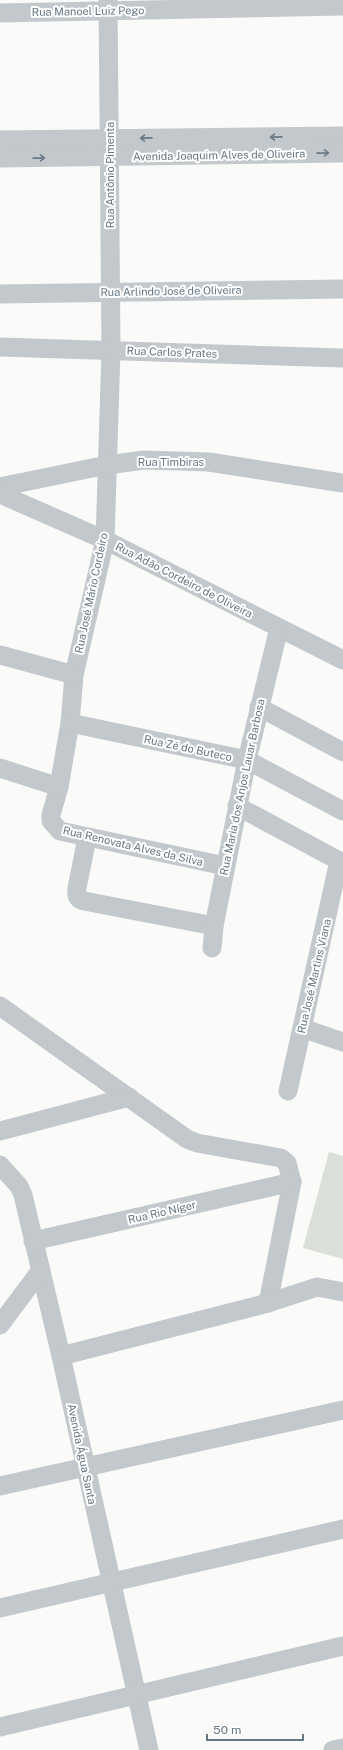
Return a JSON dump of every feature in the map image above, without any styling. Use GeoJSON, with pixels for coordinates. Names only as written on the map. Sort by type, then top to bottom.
{"type":"FeatureCollection","features":[{"type":"Feature","properties":{"kind":"street","name":"Rua Manoel Luiz Pego"},"geometry":{"type":"LineString","coordinates":[[0,13],[109,5],[343,6]]}},
{"type":"Feature","properties":{"kind":"street","name":"Rua Antônio Pimenta"},"geometry":{"type":"LineString","coordinates":[[109,5],[111,351]]}},
{"type":"Feature","properties":{"kind":"street","name":"Avenida Joaquim Alves de Oliveira"},"geometry":{"type":"LineString","coordinates":[[0,158],[110,148],[343,136]]}},
{"type":"Feature","properties":{"kind":"street","name":"Avenida Joaquim Alves de Oliveira"},"geometry":{"type":"LineString","coordinates":[[0,140],[110,148],[343,153]]}},
{"type":"Feature","properties":{"kind":"street","name":"Rua Arlindo José de Oliveira"},"geometry":{"type":"LineString","coordinates":[[0,294],[343,288]]}},
{"type":"Feature","properties":{"kind":"street","name":"Rua Carlos Prates"},"geometry":{"type":"LineString","coordinates":[[0,347],[343,358]]}},
{"type":"Feature","properties":{"kind":"street","name":"Rua José Mário Cordeiro"},"geometry":{"type":"LineString","coordinates":[[51,815],[60,787],[70,723],[74,675],[105,540],[111,351]]}},
{"type":"Feature","properties":{"kind":"street","name":"Rua Timbiras"},"geometry":{"type":"LineString","coordinates":[[0,487],[107,465],[144,460],[210,462],[343,483]]}},
{"type":"Feature","properties":{"kind":"street","name":"Rua Adão Cordeiro de Oliveira"},"geometry":{"type":"LineString","coordinates":[[0,494],[105,540],[343,660]]}},
{"type":"Feature","properties":{"kind":"street","name":"Rua Maria dos Anjos Lauar Barbosa"},"geometry":{"type":"LineString","coordinates":[[212,948],[214,926],[237,806],[259,707],[279,628]]}},
{"type":"Feature","properties":{"kind":"street"},"geometry":{"type":"LineString","coordinates":[[0,655],[74,675]]}},
{"type":"Feature","properties":{"kind":"street"},"geometry":{"type":"LineString","coordinates":[[259,707],[343,752]]}},
{"type":"Feature","properties":{"kind":"street","name":"Rua Zé do Buteco"},"geometry":{"type":"LineString","coordinates":[[70,723],[247,760],[343,811]]}},
{"type":"Feature","properties":{"kind":"street"},"geometry":{"type":"LineString","coordinates":[[0,768],[60,787]]}},
{"type":"Feature","properties":{"kind":"street"},"geometry":{"type":"LineString","coordinates":[[237,806],[341,862]]}},
{"type":"Feature","properties":{"kind":"street","name":"Rua Renovata Alves da Silva"},"geometry":{"type":"LineString","coordinates":[[51,815],[51,821],[60,831],[87,838],[225,866]]}},
{"type":"Feature","properties":{"kind":"street"},"geometry":{"type":"LineString","coordinates":[[87,838],[76,894],[78,898],[84,901],[214,926]]}},
{"type":"Feature","properties":{"kind":"street","name":"Rua José Martins Viana"},"geometry":{"type":"LineString","coordinates":[[288,1091],[341,862]]}},
{"type":"Feature","properties":{"kind":"street"},"geometry":{"type":"LineString","coordinates":[[0,1006],[187,1140],[281,1158],[287,1163],[292,1182],[268,1303]]}},
{"type":"Feature","properties":{"kind":"street"},"geometry":{"type":"LineString","coordinates":[[302,1028],[343,1042]]}},
{"type":"Feature","properties":{"kind":"street"},"geometry":{"type":"LineString","coordinates":[[0,1130],[129,1097]]}},
{"type":"Feature","properties":{"kind":"street","name":"Avenida Água Santa"},"geometry":{"type":"LineString","coordinates":[[0,1165],[19,1186],[23,1195],[61,1356],[149,1750]]}},
{"type":"Feature","properties":{"kind":"street","name":"Rua Rio Níger"},"geometry":{"type":"LineString","coordinates":[[33,1241],[292,1182]]}},
{"type":"Feature","properties":{"kind":"street"},"geometry":{"type":"LineString","coordinates":[[0,1325],[41,1270]]}},
{"type":"Feature","properties":{"kind":"street"},"geometry":{"type":"LineString","coordinates":[[61,1356],[268,1303],[317,1287],[343,1292]]}},
{"type":"Feature","properties":{"kind":"street"},"geometry":{"type":"LineString","coordinates":[[0,1486],[343,1410]]}},
{"type":"Feature","properties":{"kind":"street"},"geometry":{"type":"LineString","coordinates":[[0,1608],[343,1529]]}},
{"type":"Feature","properties":{"kind":"street"},"geometry":{"type":"LineString","coordinates":[[0,1727],[343,1646]]}},
{"type":"Feature","properties":{"kind":"street"},"geometry":{"type":"LineString","coordinates":[[333,1750],[343,1748]]}},
{"type":"Feature","properties":{"kind":"shaded area"},"geometry":{"type":"Polygon","coordinates":[[[329,1152],[343,1156],[343,1259],[303,1248],[329,1152]]]}}]}
